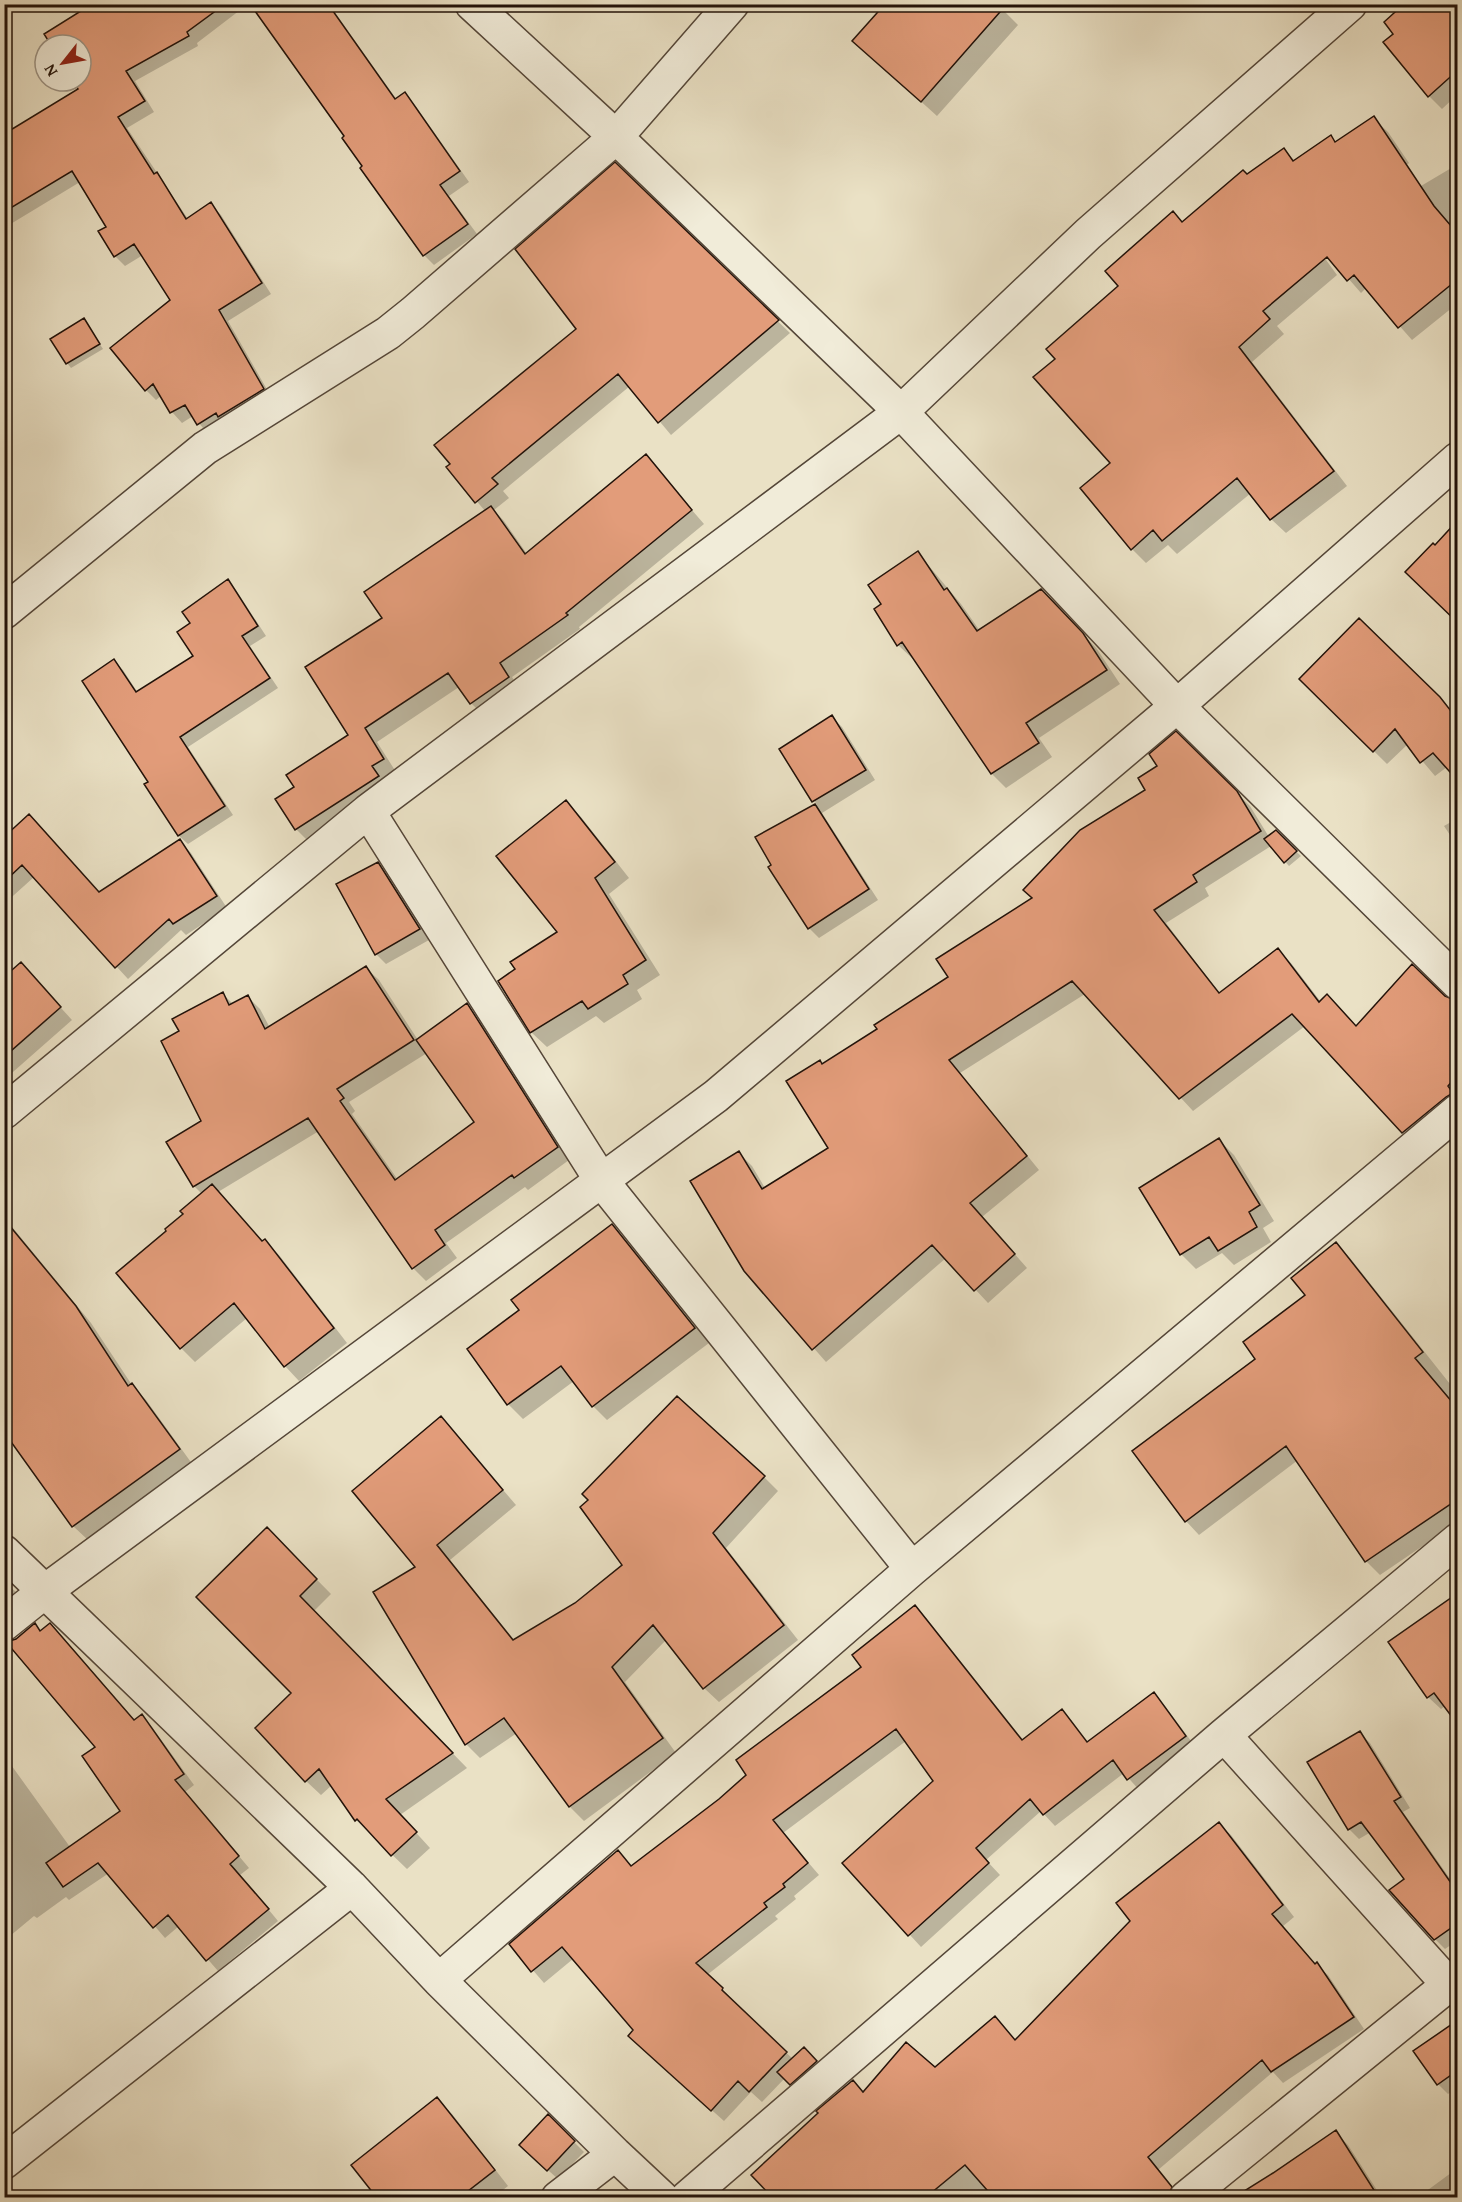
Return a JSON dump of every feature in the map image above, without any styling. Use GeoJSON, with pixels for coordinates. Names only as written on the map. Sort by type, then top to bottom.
{"type":"FeatureCollection","features":[{"type":"Feature","properties":{"kind":"street"},"geometry":{"type":"LineString","coordinates":[[472,4],[616,137],[901,412],[1177,705],[1458,983]]}},
{"type":"Feature","properties":{"kind":"street"},"geometry":{"type":"LineString","coordinates":[[8,603],[205,448],[388,333],[616,137],[732,4]]}},
{"type":"Feature","properties":{"kind":"street"},"geometry":{"type":"LineString","coordinates":[[4,1112],[368,811],[901,412],[1088,234],[1350,4]]}},
{"type":"Feature","properties":{"kind":"street"},"geometry":{"type":"LineString","coordinates":[[4,1624],[716,1096],[1177,705],[1458,459]]}},
{"type":"Feature","properties":{"kind":"street"},"geometry":{"type":"LineString","coordinates":[[368,811],[601,1180],[912,1569]]}},
{"type":"Feature","properties":{"kind":"street"},"geometry":{"type":"LineString","coordinates":[[439,1980],[912,1569],[1458,1111]]}},
{"type":"Feature","properties":{"kind":"street"},"geometry":{"type":"LineString","coordinates":[[687,2198],[1224,1735],[1458,1540]]}},
{"type":"Feature","properties":{"kind":"street"},"geometry":{"type":"LineString","coordinates":[[4,1552],[352,1888],[439,1980],[662,2198]]}},
{"type":"Feature","properties":{"kind":"street"},"geometry":{"type":"LineString","coordinates":[[1186,2198],[1453,1981],[1224,1735]]}},
{"type":"Feature","properties":{"kind":"street"},"geometry":{"type":"LineString","coordinates":[[4,2162],[352,1888]]}},
{"type":"Feature","properties":{"kind":"street"},"geometry":{"type":"LineString","coordinates":[[558,2198],[615,2154]]}},
{"type":"Feature","properties":{"kind":"building"},"geometry":{"type":"Polygon","coordinates":[[[92,4],[225,4],[187,32],[189,36],[126,71],[145,101],[118,117],[154,174],[157,172],[186,219],[211,202],[262,283],[219,310],[264,389],[218,417],[216,413],[197,425],[185,405],[170,413],[153,384],[145,391],[110,348],[170,300],[134,244],[114,257],[98,231],[106,227],[72,171],[4,212],[4,134],[71,93],[93,93],[93,33],[46,33],[92,4]]]}},
{"type":"Feature","properties":{"kind":"building"},"geometry":{"type":"Polygon","coordinates":[[[250,4],[328,4],[395,99],[405,92],[460,171],[440,185],[468,224],[423,256],[360,168],[362,166],[342,138],[344,136],[250,4]]]}},
{"type":"Feature","properties":{"kind":"building"},"geometry":{"type":"Polygon","coordinates":[[[885,4],[1007,4],[921,102],[852,41],[885,4]]]}},
{"type":"Feature","properties":{"kind":"building"},"geometry":{"type":"Polygon","coordinates":[[[1404,4],[1458,4],[1458,70],[1428,97],[1383,42],[1393,34],[1384,22],[1404,4]]]}},
{"type":"Feature","properties":{"kind":"building"},"geometry":{"type":"Polygon","coordinates":[[[1374,116],[1434,206],[1458,234],[1458,279],[1398,328],[1354,275],[1347,281],[1327,257],[1263,311],[1270,319],[1239,347],[1334,471],[1270,520],[1237,478],[1162,541],[1153,530],[1131,550],[1080,488],[1110,463],[1033,377],[1055,359],[1046,349],[1118,286],[1105,271],[1173,211],[1182,222],[1243,170],[1247,174],[1284,148],[1293,161],[1331,135],[1335,142],[1374,116]]]}},
{"type":"Feature","properties":{"kind":"building"},"geometry":{"type":"Polygon","coordinates":[[[615,162],[779,320],[658,423],[618,374],[492,478],[498,484],[475,503],[446,467],[450,464],[434,445],[576,329],[515,249],[615,162]]]}},
{"type":"Feature","properties":{"kind":"building"},"geometry":{"type":"Polygon","coordinates":[[[84,318],[100,344],[66,364],[50,339],[84,318]]]}},
{"type":"Feature","properties":{"kind":"building"},"geometry":{"type":"Polygon","coordinates":[[[646,454],[692,510],[566,613],[568,615],[500,663],[509,677],[470,704],[448,673],[365,728],[384,759],[372,766],[379,776],[295,830],[275,799],[294,787],[286,775],[348,735],[305,667],[382,618],[364,592],[491,506],[525,554],[646,454]]]}},
{"type":"Feature","properties":{"kind":"building"},"geometry":{"type":"Polygon","coordinates":[[[1458,520],[1458,623],[1405,572],[1458,520]]]}},
{"type":"Feature","properties":{"kind":"building"},"geometry":{"type":"Polygon","coordinates":[[[918,551],[944,590],[947,588],[977,631],[1041,589],[1083,633],[1107,670],[1026,723],[1039,743],[991,774],[902,642],[897,646],[874,609],[881,604],[868,585],[918,551]]]}},
{"type":"Feature","properties":{"kind":"building"},"geometry":{"type":"Polygon","coordinates":[[[228,579],[258,626],[242,636],[270,678],[180,737],[225,806],[178,836],[144,784],[148,782],[82,681],[114,659],[136,692],[193,656],[177,632],[190,623],[182,612],[228,579]]]}},
{"type":"Feature","properties":{"kind":"building"},"geometry":{"type":"Polygon","coordinates":[[[1359,618],[1440,697],[1458,720],[1458,781],[1433,753],[1420,763],[1395,729],[1373,752],[1299,679],[1359,618]]]}},
{"type":"Feature","properties":{"kind":"building"},"geometry":{"type":"Polygon","coordinates":[[[832,715],[866,770],[812,802],[779,749],[832,715]]]}},
{"type":"Feature","properties":{"kind":"building"},"geometry":{"type":"Polygon","coordinates":[[[1176,731],[1237,791],[1261,831],[1193,875],[1197,882],[1154,910],[1219,993],[1278,948],[1319,1002],[1327,994],[1356,1026],[1412,964],[1445,996],[1458,1001],[1458,1074],[1448,1086],[1453,1093],[1402,1133],[1292,1014],[1179,1099],[1072,981],[949,1060],[1027,1156],[970,1203],[1015,1254],[974,1291],[932,1245],[812,1350],[744,1271],[690,1181],[739,1151],[762,1189],[828,1148],[786,1081],[820,1060],[822,1064],[877,1029],[874,1025],[948,977],[936,959],[1032,898],[1023,890],[1080,830],[1145,790],[1138,778],[1157,766],[1149,754],[1176,731]]]}},
{"type":"Feature","properties":{"kind":"building"},"geometry":{"type":"Polygon","coordinates":[[[566,800],[615,862],[595,878],[646,960],[623,975],[628,984],[588,1009],[582,1001],[530,1033],[498,981],[515,969],[510,962],[557,932],[496,856],[566,800]]]}},
{"type":"Feature","properties":{"kind":"building"},"geometry":{"type":"Polygon","coordinates":[[[815,804],[869,889],[808,929],[768,867],[771,865],[755,837],[815,804]]]}},
{"type":"Feature","properties":{"kind":"building"},"geometry":{"type":"Polygon","coordinates":[[[29,814],[99,892],[180,839],[217,896],[173,924],[169,919],[115,968],[22,865],[4,882],[4,837],[29,814]]]}},
{"type":"Feature","properties":{"kind":"building"},"geometry":{"type":"Polygon","coordinates":[[[1276,830],[1297,851],[1284,863],[1264,839],[1276,830]]]}},
{"type":"Feature","properties":{"kind":"building"},"geometry":{"type":"Polygon","coordinates":[[[378,862],[420,929],[375,955],[336,884],[378,862]]]}},
{"type":"Feature","properties":{"kind":"building"},"geometry":{"type":"Polygon","coordinates":[[[21,962],[61,1007],[4,1057],[4,977],[21,962]]]}},
{"type":"Feature","properties":{"kind":"building"},"geometry":{"type":"Polygon","coordinates":[[[366,966],[414,1040],[337,1089],[344,1098],[340,1101],[395,1180],[474,1122],[416,1040],[467,1003],[558,1147],[514,1178],[512,1175],[435,1230],[445,1245],[412,1269],[308,1118],[193,1187],[166,1142],[201,1121],[161,1041],[179,1031],[172,1019],[223,992],[229,1005],[248,995],[265,1029],[366,966]]]}},
{"type":"Feature","properties":{"kind":"building"},"geometry":{"type":"Polygon","coordinates":[[[1219,1138],[1260,1205],[1249,1212],[1257,1227],[1218,1251],[1209,1237],[1180,1255],[1139,1188],[1219,1138]]]}},
{"type":"Feature","properties":{"kind":"building"},"geometry":{"type":"Polygon","coordinates":[[[212,1184],[262,1241],[265,1239],[334,1328],[284,1367],[234,1303],[180,1349],[116,1273],[166,1231],[165,1229],[183,1214],[180,1211],[212,1184]]]}},
{"type":"Feature","properties":{"kind":"building"},"geometry":{"type":"Polygon","coordinates":[[[4,1219],[76,1306],[128,1386],[132,1383],[180,1449],[72,1527],[4,1432],[4,1219]]]}},
{"type":"Feature","properties":{"kind":"building"},"geometry":{"type":"Polygon","coordinates":[[[612,1224],[695,1328],[592,1407],[561,1366],[507,1405],[467,1349],[519,1310],[511,1300],[612,1224]]]}},
{"type":"Feature","properties":{"kind":"building"},"geometry":{"type":"Polygon","coordinates":[[[1336,1242],[1423,1352],[1415,1358],[1458,1409],[1458,1499],[1365,1562],[1286,1446],[1185,1522],[1132,1451],[1255,1359],[1243,1342],[1305,1295],[1291,1278],[1336,1242]]]}},
{"type":"Feature","properties":{"kind":"building"},"geometry":{"type":"Polygon","coordinates":[[[677,1396],[765,1476],[713,1533],[784,1625],[703,1689],[653,1625],[612,1667],[663,1738],[569,1807],[504,1718],[465,1745],[373,1592],[415,1567],[352,1491],[441,1416],[503,1490],[437,1545],[513,1640],[575,1603],[622,1565],[580,1507],[588,1500],[582,1494],[677,1396]]]}},
{"type":"Feature","properties":{"kind":"building"},"geometry":{"type":"Polygon","coordinates":[[[267,1527],[317,1579],[300,1596],[453,1753],[386,1799],[417,1832],[391,1856],[357,1819],[355,1821],[319,1769],[305,1782],[255,1728],[291,1693],[196,1597],[267,1527]]]}},
{"type":"Feature","properties":{"kind":"building"},"geometry":{"type":"Polygon","coordinates":[[[1458,1593],[1458,1725],[1434,1693],[1427,1698],[1388,1642],[1458,1593]]]}},
{"type":"Feature","properties":{"kind":"building"},"geometry":{"type":"Polygon","coordinates":[[[915,1605],[1022,1740],[1062,1709],[1087,1742],[1154,1692],[1186,1736],[1127,1780],[1113,1760],[1043,1815],[1030,1799],[976,1848],[989,1863],[908,1936],[842,1863],[933,1781],[896,1729],[773,1820],[808,1863],[783,1884],[785,1887],[764,1903],[767,1907],[696,1963],[787,2052],[749,2092],[738,2081],[711,2111],[628,2036],[633,2030],[562,1947],[531,1972],[509,1944],[618,1850],[631,1866],[719,1799],[746,1775],[736,1760],[861,1667],[852,1655],[915,1605]]]}},
{"type":"Feature","properties":{"kind":"building"},"geometry":{"type":"Polygon","coordinates":[[[35,1623],[40,1631],[50,1623],[134,1720],[142,1714],[184,1774],[175,1780],[239,1856],[230,1864],[269,1909],[206,1961],[168,1915],[153,1928],[98,1863],[63,1887],[46,1863],[120,1811],[82,1756],[95,1747],[6,1642],[16,1639],[35,1623]]]}},
{"type":"Feature","properties":{"kind":"building"},"geometry":{"type":"Polygon","coordinates":[[[1360,1731],[1401,1797],[1394,1801],[1458,1893],[1458,1923],[1434,1940],[1389,1890],[1404,1879],[1361,1822],[1348,1830],[1307,1762],[1360,1731]]]}},
{"type":"Feature","properties":{"kind":"building"},"geometry":{"type":"Polygon","coordinates":[[[1219,1822],[1283,1905],[1272,1914],[1315,1964],[1317,1962],[1354,2017],[1271,2072],[1262,2060],[1148,2157],[1172,2187],[1168,2198],[994,2198],[965,2165],[925,2198],[773,2198],[751,2175],[818,2113],[816,2111],[853,2080],[863,2092],[906,2042],[935,2067],[995,2016],[1015,2040],[1130,1921],[1116,1903],[1219,1822]]]}},
{"type":"Feature","properties":{"kind":"building"},"geometry":{"type":"Polygon","coordinates":[[[1458,2020],[1458,2070],[1437,2085],[1413,2051],[1458,2020]]]}},
{"type":"Feature","properties":{"kind":"building"},"geometry":{"type":"Polygon","coordinates":[[[804,2047],[817,2061],[790,2085],[777,2072],[804,2047]]]}},
{"type":"Feature","properties":{"kind":"building"},"geometry":{"type":"Polygon","coordinates":[[[437,2097],[495,2170],[459,2198],[377,2198],[351,2165],[437,2097]]]}},
{"type":"Feature","properties":{"kind":"building"},"geometry":{"type":"Polygon","coordinates":[[[548,2114],[575,2141],[547,2171],[519,2145],[548,2114]]]}},
{"type":"Feature","properties":{"kind":"building"},"geometry":{"type":"Polygon","coordinates":[[[1336,2130],[1379,2198],[1233,2198],[1273,2173],[1336,2130]]]}}]}
